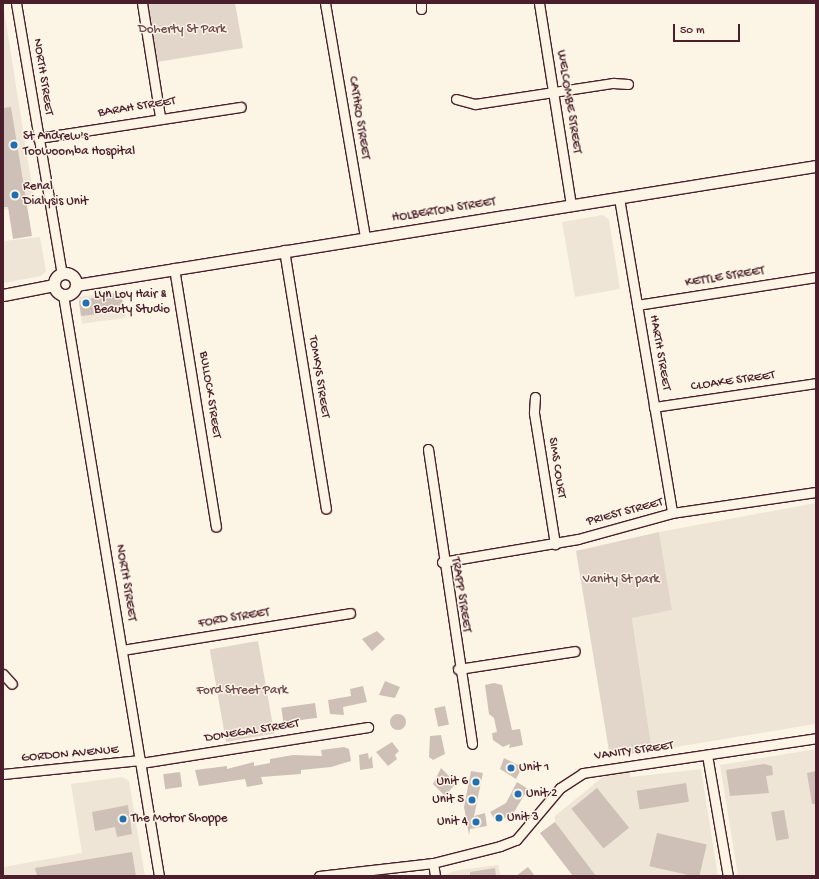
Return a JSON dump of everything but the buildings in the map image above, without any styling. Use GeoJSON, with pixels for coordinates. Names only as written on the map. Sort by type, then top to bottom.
{"type":"FeatureCollection","features":[{"type":"Feature","properties":{"kind":"main road","name":"HOLBERTON STREET"},"geometry":{"type":"LineString","coordinates":[[76,285],[284,250],[816,166]]}},
{"type":"Feature","properties":{"kind":"main road"},"geometry":{"type":"LineString","coordinates":[[3,295],[54,285],[62,274],[70,275],[76,285],[70,294],[63,295],[54,285]]}},
{"type":"Feature","properties":{"kind":"street","name":"NORTH STREET"},"geometry":{"type":"LineString","coordinates":[[16,3],[62,274]]}},
{"type":"Feature","properties":{"kind":"street"},"geometry":{"type":"LineString","coordinates":[[142,3],[160,117]]}},
{"type":"Feature","properties":{"kind":"street","name":"CATHRO STREET"},"geometry":{"type":"LineString","coordinates":[[325,3],[365,238]]}},
{"type":"Feature","properties":{"kind":"street","name":"WELCOMBE STREET"},"geometry":{"type":"LineString","coordinates":[[539,3],[571,205]]}},
{"type":"Feature","properties":{"kind":"street"},"geometry":{"type":"LineString","coordinates":[[456,99],[475,104],[553,92],[628,84]]}},
{"type":"Feature","properties":{"kind":"street","name":"BARAH STREET"},"geometry":{"type":"LineString","coordinates":[[38,138],[160,117],[241,107]]}},
{"type":"Feature","properties":{"kind":"street","name":"HARTH STREET"},"geometry":{"type":"LineString","coordinates":[[619,198],[672,513]]}},
{"type":"Feature","properties":{"kind":"street","name":"TOMKYS STREET"},"geometry":{"type":"LineString","coordinates":[[284,250],[326,509]]}},
{"type":"Feature","properties":{"kind":"street","name":"BULLOCK STREET"},"geometry":{"type":"LineString","coordinates":[[174,268],[216,527]]}},
{"type":"Feature","properties":{"kind":"street","name":"KETTLE STREET"},"geometry":{"type":"LineString","coordinates":[[637,305],[816,277]]}},
{"type":"Feature","properties":{"kind":"street","name":"NORTH STREET"},"geometry":{"type":"LineString","coordinates":[[63,295],[159,876]]}},
{"type":"Feature","properties":{"kind":"street","name":"CLOAKE STREET"},"geometry":{"type":"LineString","coordinates":[[654,407],[816,383]]}},
{"type":"Feature","properties":{"kind":"street","name":"SIMS COURT"},"geometry":{"type":"LineString","coordinates":[[535,397],[534,413],[555,544]]}},
{"type":"Feature","properties":{"kind":"street","name":"TRAPP STREET"},"geometry":{"type":"LineString","coordinates":[[428,449],[442,562],[458,669],[472,744]]}},
{"type":"Feature","properties":{"kind":"street","name":"PRIEST STREET"},"geometry":{"type":"LineString","coordinates":[[442,562],[555,544],[672,513],[816,492]]}},
{"type":"Feature","properties":{"kind":"street","name":"FORD STREET"},"geometry":{"type":"LineString","coordinates":[[122,650],[350,613]]}},
{"type":"Feature","properties":{"kind":"street"},"geometry":{"type":"LineString","coordinates":[[458,669],[575,651]]}},
{"type":"Feature","properties":{"kind":"street"},"geometry":{"type":"LineString","coordinates":[[3,674],[12,684]]}},
{"type":"Feature","properties":{"kind":"street","name":"DONEGAL STREET"},"geometry":{"type":"LineString","coordinates":[[140,762],[368,727]]}},
{"type":"Feature","properties":{"kind":"street","name":"VANITY STREET"},"geometry":{"type":"LineString","coordinates":[[319,876],[433,863],[516,840],[560,788],[583,773],[708,756],[816,738]]}},
{"type":"Feature","properties":{"kind":"street"},"geometry":{"type":"LineString","coordinates":[[708,756],[728,876]]}},
{"type":"Feature","properties":{"kind":"street","name":"GORDON AVENUE"},"geometry":{"type":"LineString","coordinates":[[3,774],[140,762]]}},
{"type":"Feature","properties":{"kind":"street"},"geometry":{"type":"LineString","coordinates":[[433,863],[435,876]]}},
{"type":"Feature","properties":{"kind":"shaded area","name":"St Andrew's Toowoomba Hospital"},"geometry":{"type":"Polygon","coordinates":[[[3,4],[35,205],[3,210],[3,4]]]}},
{"type":"Feature","properties":{"kind":"shaded area"},"geometry":{"type":"Polygon","coordinates":[[[603,215],[609,220],[620,289],[575,297],[562,222],[603,215]]]}},
{"type":"Feature","properties":{"kind":"shaded area"},"geometry":{"type":"Polygon","coordinates":[[[40,237],[46,271],[41,276],[3,283],[3,241],[40,237]]]}},
{"type":"Feature","properties":{"kind":"shaded area"},"geometry":{"type":"Polygon","coordinates":[[[122,291],[126,318],[82,324],[78,297],[122,291]]]}},
{"type":"Feature","properties":{"kind":"shaded area"},"geometry":{"type":"Polygon","coordinates":[[[816,503],[816,724],[652,751],[632,617],[672,610],[659,532],[816,503]]]}},
{"type":"Feature","properties":{"kind":"shaded area"},"geometry":{"type":"Polygon","coordinates":[[[816,749],[816,876],[738,876],[720,765],[816,749]]]}},
{"type":"Feature","properties":{"kind":"shaded area"},"geometry":{"type":"Polygon","coordinates":[[[701,769],[718,876],[573,876],[540,833],[555,822],[555,816],[604,776],[629,770],[631,777],[701,769]]]}},
{"type":"Feature","properties":{"kind":"shaded area"},"geometry":{"type":"Polygon","coordinates":[[[122,777],[129,781],[145,876],[3,876],[3,867],[82,853],[71,784],[122,777]]]}},
{"type":"Feature","properties":{"kind":"shaded area"},"geometry":{"type":"Polygon","coordinates":[[[498,865],[501,876],[444,876],[453,871],[498,865]]]}},
{"type":"Feature","properties":{"kind":"green space","name":"Doherty St Park"},"geometry":{"type":"Polygon","coordinates":[[[148,3],[235,3],[243,48],[157,62],[148,3]]]}},
{"type":"Feature","properties":{"kind":"green space","name":"Vanity St park"},"geometry":{"type":"Polygon","coordinates":[[[659,532],[672,610],[632,618],[652,751],[610,757],[576,551],[659,532]]]}},
{"type":"Feature","properties":{"kind":"green space","name":"Ford Street Park"},"geometry":{"type":"Polygon","coordinates":[[[258,641],[274,734],[226,742],[210,650],[258,641]]]}},
{"type":"Feature","properties":{"kind":"place","name":"St Andrew's Toowoomba Hospital"},"geometry":{"type":"Point","coordinates":[14,145]}},
{"type":"Feature","properties":{"kind":"place","name":"Renal Dialysis Unit"},"geometry":{"type":"Point","coordinates":[15,195]}},
{"type":"Feature","properties":{"kind":"place","name":"Lyn Loy Hair & Beauty Studio"},"geometry":{"type":"Point","coordinates":[86,303]}},
{"type":"Feature","properties":{"kind":"place","name":"Unit 1"},"geometry":{"type":"Point","coordinates":[511,768]}},
{"type":"Feature","properties":{"kind":"place","name":"Unit 6"},"geometry":{"type":"Point","coordinates":[476,782]}},
{"type":"Feature","properties":{"kind":"place","name":"Unit 2"},"geometry":{"type":"Point","coordinates":[518,794]}},
{"type":"Feature","properties":{"kind":"place","name":"Unit 5"},"geometry":{"type":"Point","coordinates":[472,800]}},
{"type":"Feature","properties":{"kind":"place","name":"Unit 3"},"geometry":{"type":"Point","coordinates":[499,818]}},
{"type":"Feature","properties":{"kind":"place","name":"The Motor Shoppe"},"geometry":{"type":"Point","coordinates":[123,819]}},
{"type":"Feature","properties":{"kind":"place","name":"Unit 4"},"geometry":{"type":"Point","coordinates":[476,822]}}]}
